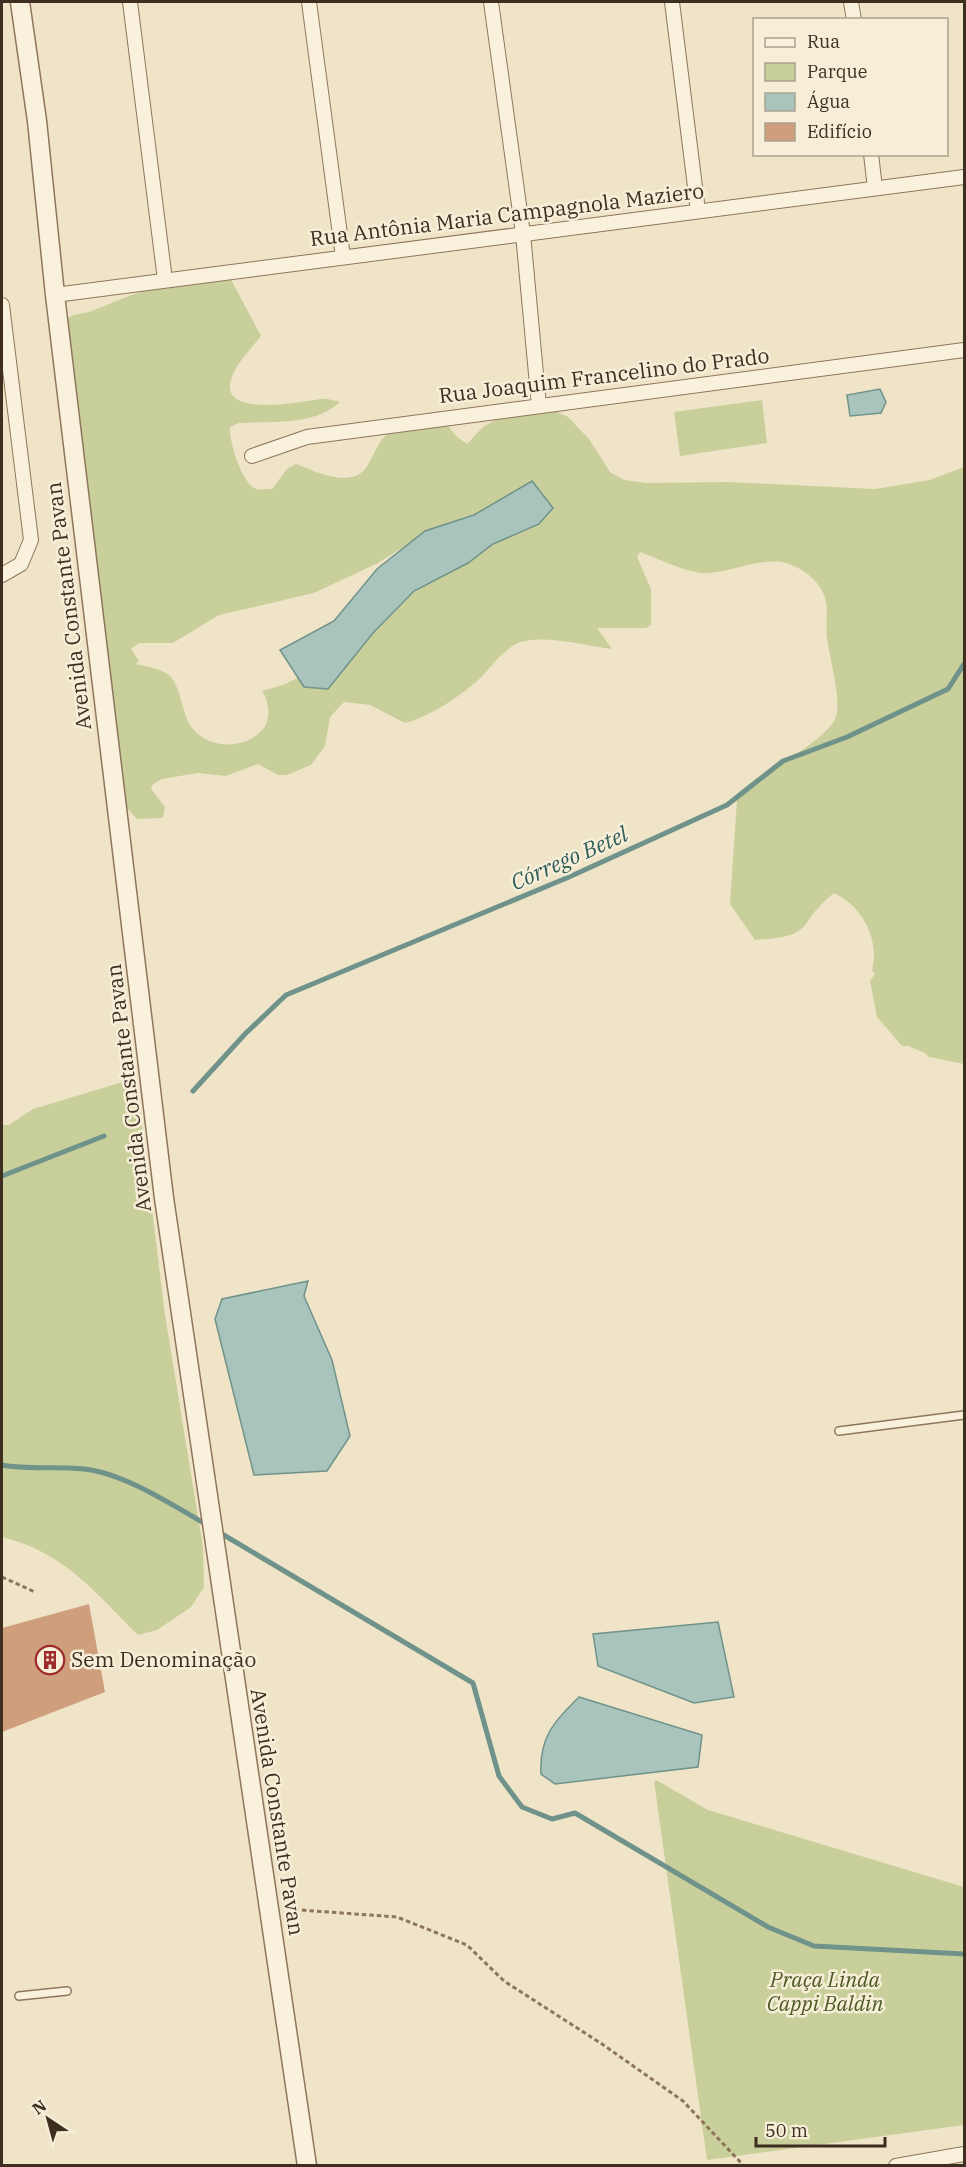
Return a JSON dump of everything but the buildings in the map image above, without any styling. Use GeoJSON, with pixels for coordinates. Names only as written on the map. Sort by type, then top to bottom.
{"type":"FeatureCollection","features":[{"type":"Feature","properties":{"kind":"street","name":"Avenida Constante Pavan"},"geometry":{"type":"LineString","coordinates":[[20,2],[37,121],[55,295],[164,1198],[307,2166]]}},
{"type":"Feature","properties":{"kind":"street"},"geometry":{"type":"LineString","coordinates":[[130,2],[165,280]]}},
{"type":"Feature","properties":{"kind":"street"},"geometry":{"type":"LineString","coordinates":[[309,2],[343,257]]}},
{"type":"Feature","properties":{"kind":"street"},"geometry":{"type":"LineString","coordinates":[[491,2],[523,234],[538,406]]}},
{"type":"Feature","properties":{"kind":"street"},"geometry":{"type":"LineString","coordinates":[[672,2],[698,211]]}},
{"type":"Feature","properties":{"kind":"street"},"geometry":{"type":"LineString","coordinates":[[851,2],[854,18]]}},
{"type":"Feature","properties":{"kind":"street"},"geometry":{"type":"LineString","coordinates":[[871,156],[875,188]]}},
{"type":"Feature","properties":{"kind":"street","name":"Rua Antônia Maria Campagnola Maziero"},"geometry":{"type":"LineString","coordinates":[[55,295],[964,177]]}},
{"type":"Feature","properties":{"kind":"street"},"geometry":{"type":"LineString","coordinates":[[2,305],[32,540],[21,564],[2,575]]}},
{"type":"Feature","properties":{"kind":"street","name":"Rua Joaquim Francelino do Prado"},"geometry":{"type":"LineString","coordinates":[[252,456],[307,437],[964,350]]}},
{"type":"Feature","properties":{"kind":"street"},"geometry":{"type":"LineString","coordinates":[[896,2166],[964,2154]]}},
{"type":"Feature","properties":{"kind":"lane"},"geometry":{"type":"LineString","coordinates":[[839,1431],[964,1415]]}},
{"type":"Feature","properties":{"kind":"lane"},"geometry":{"type":"LineString","coordinates":[[19,1996],[67,1990]]}},
{"type":"Feature","properties":{"kind":"path"},"geometry":{"type":"LineString","coordinates":[[2,1577],[35,1592]]}},
{"type":"Feature","properties":{"kind":"path"},"geometry":{"type":"LineString","coordinates":[[269,1908],[397,1917],[467,1945],[504,1982],[602,2044],[683,2101],[744,2166]]}},
{"type":"Feature","properties":{"kind":"green space"},"geometry":{"type":"Polygon","coordinates":[[[226,270],[261,336],[233,374],[230,389],[235,398],[247,403],[262,405],[324,399],[340,402],[330,410],[306,419],[239,423],[230,427],[234,452],[242,471],[251,486],[257,489],[272,489],[287,469],[296,464],[322,474],[342,478],[359,474],[366,468],[385,436],[407,426],[448,426],[467,444],[483,427],[512,410],[551,409],[568,417],[589,439],[610,472],[624,480],[647,483],[728,482],[875,489],[930,480],[964,467],[964,1064],[929,1057],[908,1046],[902,1046],[877,1017],[870,981],[875,974],[872,970],[874,958],[871,935],[860,915],[844,899],[834,893],[818,907],[801,929],[789,936],[755,940],[730,904],[737,800],[732,799],[756,779],[810,744],[833,723],[836,716],[837,695],[827,638],[825,598],[815,580],[786,563],[764,562],[720,572],[700,573],[640,552],[637,557],[651,589],[651,625],[646,628],[597,628],[612,649],[546,640],[517,643],[504,652],[476,682],[460,694],[433,712],[405,723],[370,705],[344,702],[330,717],[325,746],[311,765],[287,775],[278,775],[258,764],[226,776],[198,773],[162,779],[153,784],[151,789],[165,807],[163,818],[137,819],[126,807],[65,320],[73,315],[89,312],[134,294],[226,270]],[[510,524],[434,528],[378,563],[314,593],[219,615],[173,643],[139,643],[131,649],[139,661],[136,664],[163,671],[170,676],[178,690],[187,719],[198,734],[205,739],[222,744],[240,743],[257,735],[267,721],[267,702],[262,691],[283,685],[351,652],[378,618],[510,524]]]}},
{"type":"Feature","properties":{"kind":"green space"},"geometry":{"type":"Polygon","coordinates":[[[762,400],[767,443],[680,456],[674,412],[762,400]]]}},
{"type":"Feature","properties":{"kind":"green space"},"geometry":{"type":"Polygon","coordinates":[[[136,1078],[165,1315],[203,1547],[204,1587],[191,1607],[157,1630],[138,1635],[93,1589],[62,1564],[24,1544],[2,1537],[2,1125],[9,1125],[33,1109],[136,1078]]]}},
{"type":"Feature","properties":{"kind":"green space","name":"Praça Linda Cappi Baldin"},"geometry":{"type":"Polygon","coordinates":[[[654,1781],[658,1781],[708,1810],[964,1887],[964,2125],[707,2160],[654,1781]]]}},
{"type":"Feature","properties":{"kind":"water"},"geometry":{"type":"Polygon","coordinates":[[[880,389],[886,402],[881,413],[850,416],[847,395],[880,389]]]}},
{"type":"Feature","properties":{"kind":"water"},"geometry":{"type":"Polygon","coordinates":[[[532,481],[553,508],[539,524],[493,544],[468,563],[414,591],[373,633],[328,689],[304,687],[280,650],[334,621],[377,569],[425,531],[474,515],[532,481]]]}},
{"type":"Feature","properties":{"kind":"water"},"geometry":{"type":"Polygon","coordinates":[[[308,1281],[304,1296],[332,1360],[350,1436],[327,1471],[254,1475],[215,1319],[222,1299],[308,1281]]]}},
{"type":"Feature","properties":{"kind":"water"},"geometry":{"type":"Polygon","coordinates":[[[718,1622],[734,1697],[694,1703],[598,1666],[593,1634],[718,1622]]]}},
{"type":"Feature","properties":{"kind":"water"},"geometry":{"type":"Polygon","coordinates":[[[579,1697],[702,1735],[698,1767],[555,1784],[541,1774],[543,1750],[555,1723],[579,1697]]]}},
{"type":"Feature","properties":{"kind":"waterway","name":"Córrego Betel"},"geometry":{"type":"LineString","coordinates":[[193,1091],[245,1034],[286,995],[569,877],[727,805],[783,761],[847,737],[948,689],[964,664]]}},
{"type":"Feature","properties":{"kind":"waterway","name":"Córrego Betel"},"geometry":{"type":"LineString","coordinates":[[2,1176],[104,1136]]}},
{"type":"Feature","properties":{"kind":"waterway"},"geometry":{"type":"LineString","coordinates":[[2,1465],[74,1468],[99,1472],[132,1484],[209,1526]]}},
{"type":"Feature","properties":{"kind":"waterway"},"geometry":{"type":"LineString","coordinates":[[217,1531],[473,1683],[499,1776],[522,1807],[552,1819],[575,1813],[768,1927],[814,1946],[964,1954]]}},
{"type":"Feature","properties":{"kind":"place","name":"Sem Denominação"},"geometry":{"type":"Point","coordinates":[50,1660]}}]}
